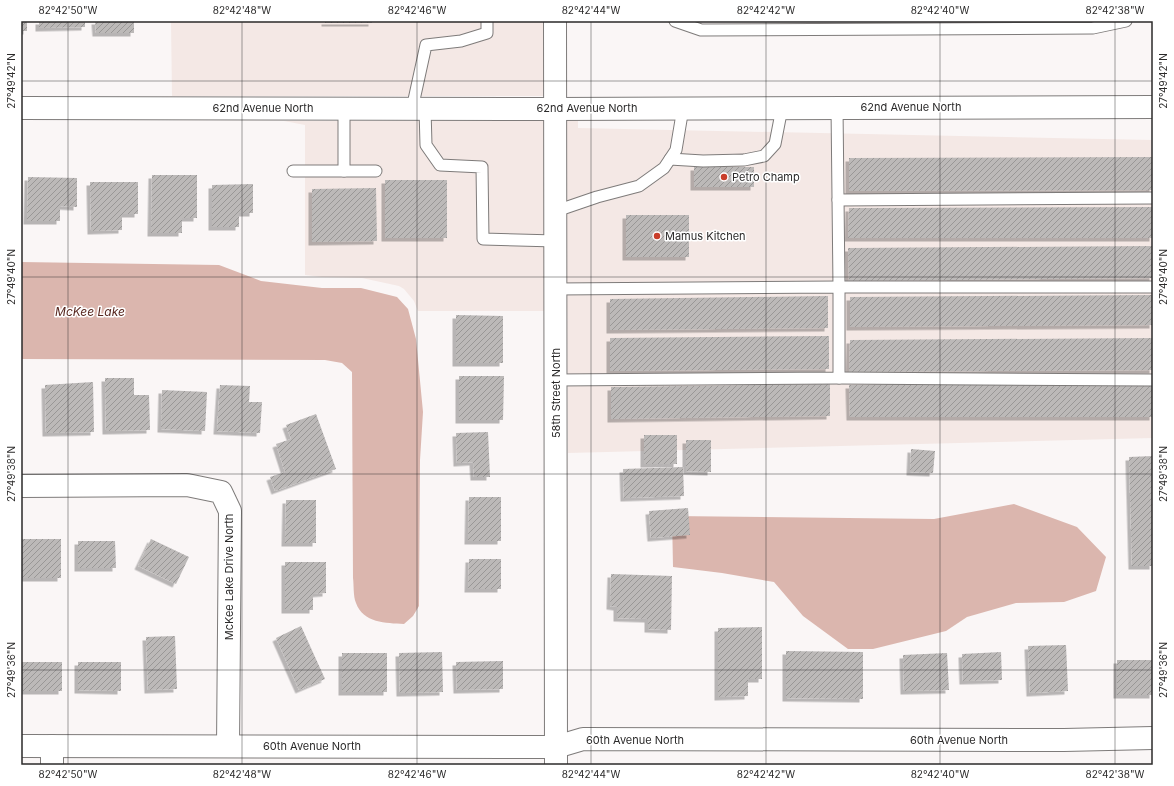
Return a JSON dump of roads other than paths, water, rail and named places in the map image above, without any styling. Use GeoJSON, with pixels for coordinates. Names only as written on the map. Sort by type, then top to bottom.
{"type":"FeatureCollection","features":[{"type":"Feature","properties":{"kind":"street","name":"58th Street North"},"geometry":{"type":"LineString","coordinates":[[554,21],[556,211],[556,756]]}},
{"type":"Feature","properties":{"kind":"street","name":"62nd Avenue North"},"geometry":{"type":"LineString","coordinates":[[21,108],[1153,107]]}},
{"type":"Feature","properties":{"kind":"street","name":"McKee Lake Drive North"},"geometry":{"type":"LineString","coordinates":[[21,486],[187,485],[221,492],[230,511],[228,746]]}},
{"type":"Feature","properties":{"kind":"street","name":"60th Avenue North"},"geometry":{"type":"LineString","coordinates":[[21,746],[52,755],[228,746],[556,756],[583,739],[1064,740],[1153,738]]}},
{"type":"Feature","properties":{"kind":"lane"},"geometry":{"type":"LineString","coordinates":[[488,21],[487,32],[461,41],[426,45],[419,108],[426,145],[440,165],[482,167],[483,239],[556,241]]}},
{"type":"Feature","properties":{"kind":"lane"},"geometry":{"type":"LineString","coordinates":[[675,21],[701,30],[1093,28],[1126,21]]}},
{"type":"Feature","properties":{"kind":"lane"},"geometry":{"type":"LineString","coordinates":[[344,108],[344,171]]}},
{"type":"Feature","properties":{"kind":"lane"},"geometry":{"type":"LineString","coordinates":[[556,211],[597,197],[639,186],[664,168],[676,150],[683,108]]}},
{"type":"Feature","properties":{"kind":"lane"},"geometry":{"type":"LineString","coordinates":[[670,159],[703,161],[744,160],[764,156],[776,144],[782,108]]}},
{"type":"Feature","properties":{"kind":"lane"},"geometry":{"type":"LineString","coordinates":[[837,108],[839,378]]}},
{"type":"Feature","properties":{"kind":"lane"},"geometry":{"type":"LineString","coordinates":[[294,171],[376,171]]}},
{"type":"Feature","properties":{"kind":"lane"},"geometry":{"type":"LineString","coordinates":[[838,200],[1153,198]]}},
{"type":"Feature","properties":{"kind":"lane"},"geometry":{"type":"LineString","coordinates":[[556,289],[1153,287]]}},
{"type":"Feature","properties":{"kind":"lane"},"geometry":{"type":"LineString","coordinates":[[556,380],[839,378],[1153,380]]}},
{"type":"Feature","properties":{"kind":"water","name":"McKee Lake"},"geometry":{"type":"Polygon","coordinates":[[[21,262],[219,265],[261,281],[322,288],[361,288],[397,297],[408,309],[416,339],[423,412],[420,460],[419,606],[413,616],[404,624],[376,621],[364,615],[359,610],[355,600],[353,578],[352,372],[342,363],[325,360],[21,359],[21,262]]]}},
{"type":"Feature","properties":{"kind":"water"},"geometry":{"type":"Polygon","coordinates":[[[1014,504],[1077,527],[1106,557],[1096,591],[1064,602],[1016,603],[967,617],[946,631],[873,649],[848,649],[803,616],[774,582],[722,573],[673,567],[672,516],[934,519],[1014,504]]]}},
{"type":"Feature","properties":{"kind":"place","name":"Petro Champ"},"geometry":{"type":"Point","coordinates":[724,177]}},
{"type":"Feature","properties":{"kind":"place","name":"Mamus Kitchen"},"geometry":{"type":"Point","coordinates":[657,236]}}]}
